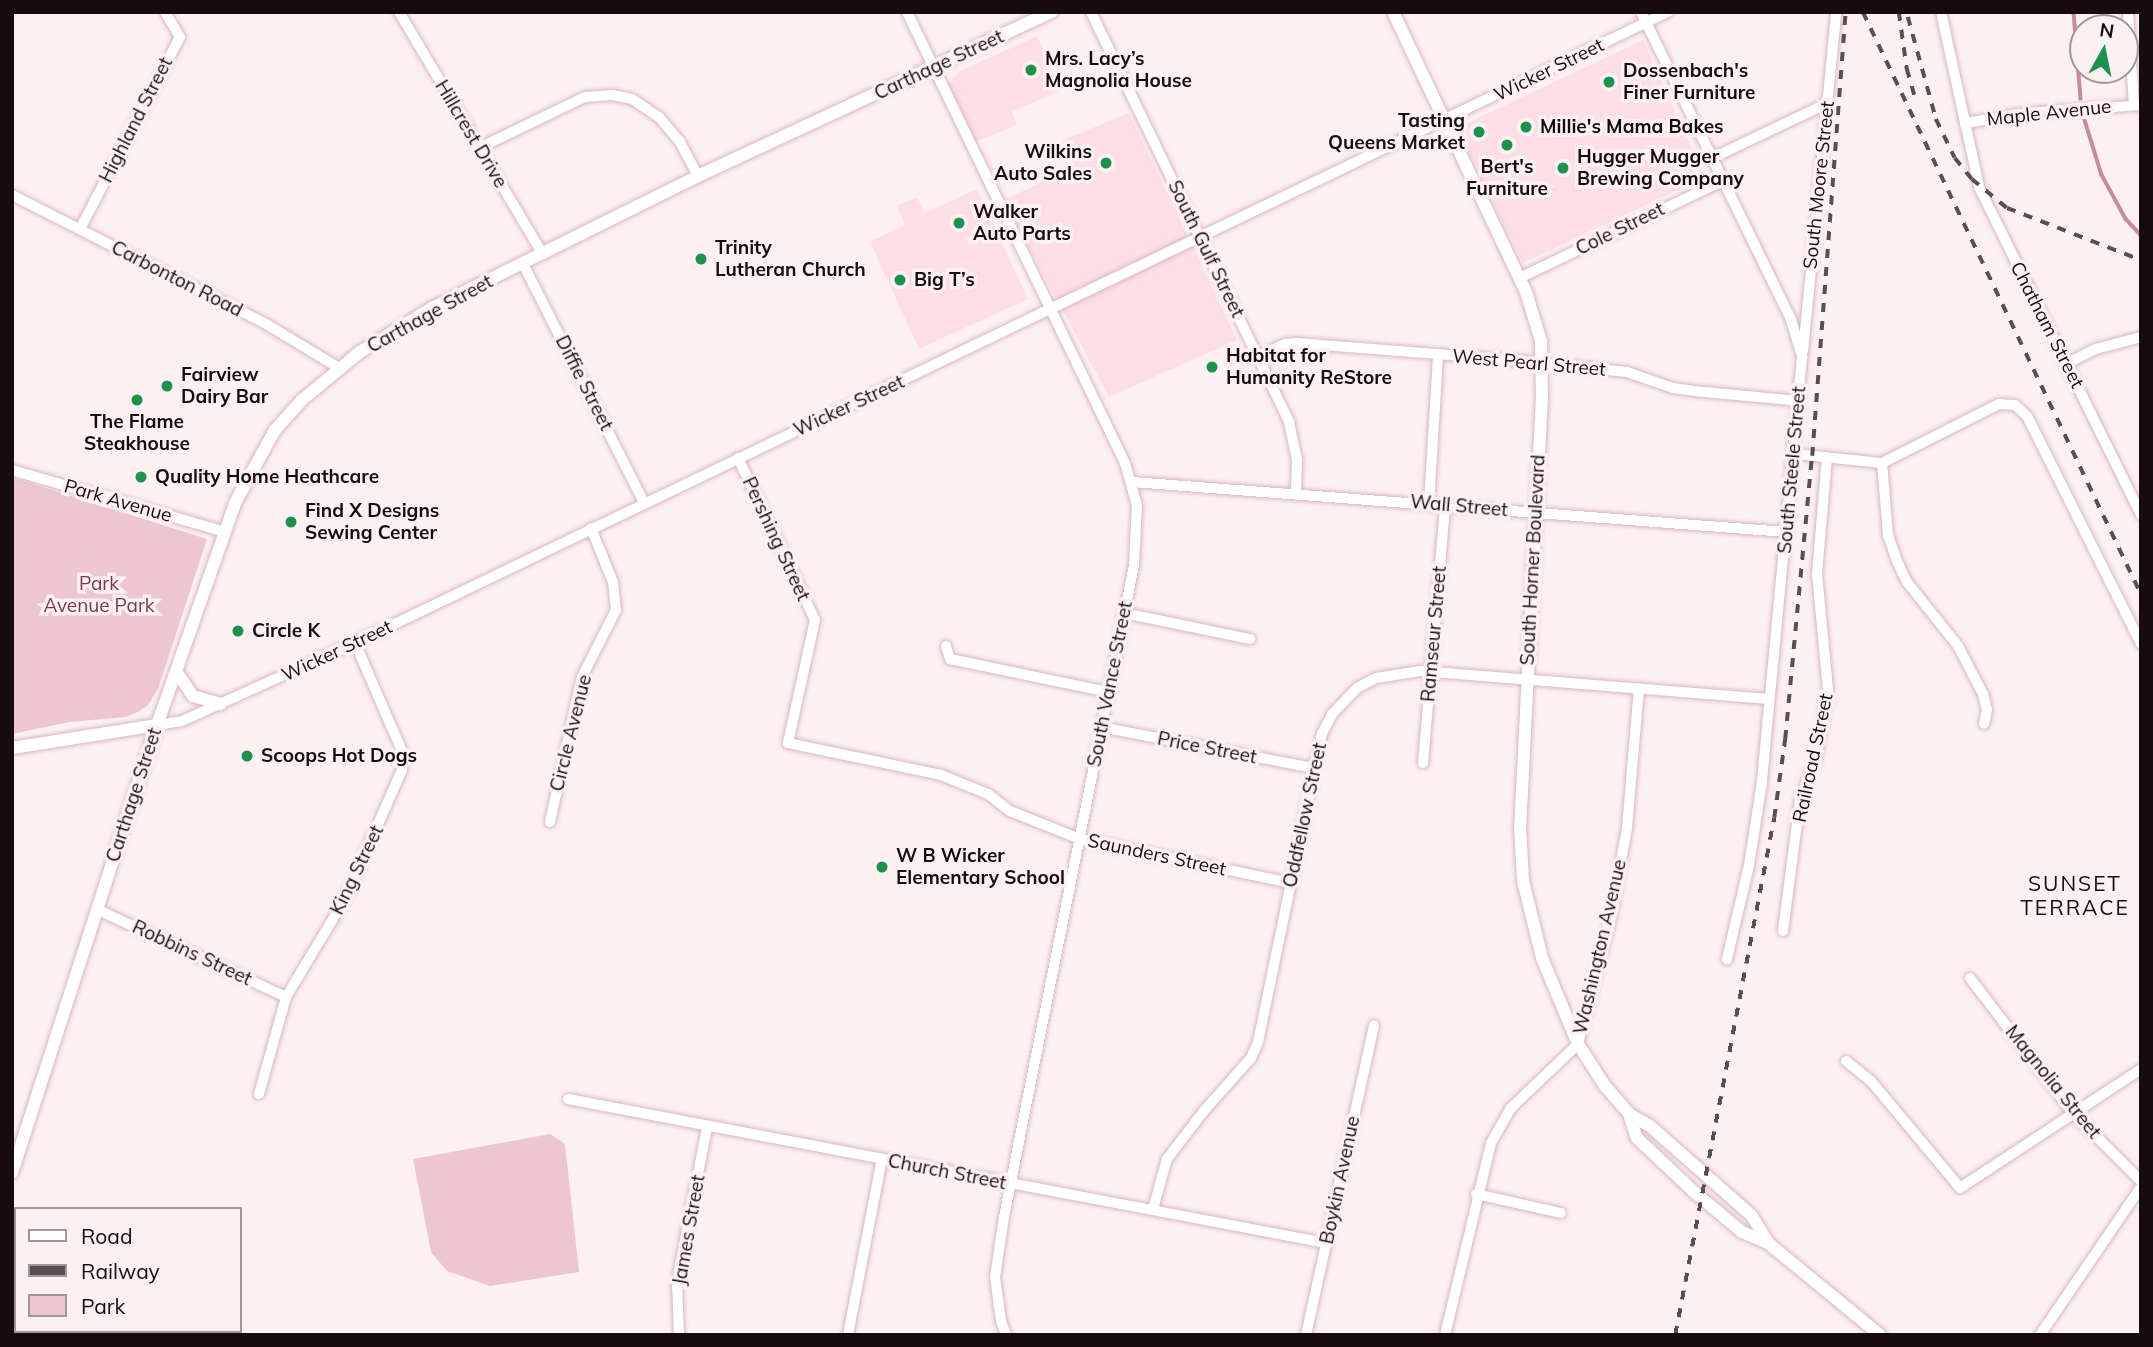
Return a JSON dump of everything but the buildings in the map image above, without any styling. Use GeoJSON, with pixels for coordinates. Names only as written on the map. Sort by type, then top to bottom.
{"type":"FeatureCollection","features":[{"type":"Feature","properties":{"kind":"main road","name":"Carthage Street"},"geometry":{"type":"LineString","coordinates":[[12,1173],[157,725],[225,532],[253,466],[275,430],[302,400],[339,368],[432,308],[698,176],[1052,12]]}},
{"type":"Feature","properties":{"kind":"main road","name":"South Horner Boulevard"},"geometry":{"type":"LineString","coordinates":[[1393,12],[1536,318],[1543,363],[1520,807],[1523,881],[1542,958],[1578,1044],[1605,1086],[1629,1114],[1650,1126],[1752,1216],[1768,1243]]}},
{"type":"Feature","properties":{"kind":"main road"},"geometry":{"type":"LineString","coordinates":[[176,671],[193,696],[221,704]]}},
{"type":"Feature","properties":{"kind":"main road","name":"Wicker Street"},"geometry":{"type":"LineString","coordinates":[[12,748],[157,725]]}},
{"type":"Feature","properties":{"kind":"main road","name":"South Horner Boulevard"},"geometry":{"type":"LineString","coordinates":[[1629,1114],[1637,1138],[1693,1191],[1742,1232],[1768,1243],[1881,1335]]}},
{"type":"Feature","properties":{"kind":"street","name":"Highland Street"},"geometry":{"type":"LineString","coordinates":[[80,229],[180,37],[165,12]]}},
{"type":"Feature","properties":{"kind":"street","name":"Hillcrest Drive"},"geometry":{"type":"LineString","coordinates":[[399,12],[543,255]]}},
{"type":"Feature","properties":{"kind":"street","name":"South Vance Street"},"geometry":{"type":"LineString","coordinates":[[907,12],[1132,482],[1138,519],[1134,565],[995,1277],[1001,1321],[1006,1335]]}},
{"type":"Feature","properties":{"kind":"street","name":"South Gulf Street"},"geometry":{"type":"LineString","coordinates":[[1091,12],[1260,356],[1289,422],[1297,461],[1296,493]]}},
{"type":"Feature","properties":{"kind":"street","name":"Wicker Street"},"geometry":{"type":"LineString","coordinates":[[157,725],[182,721],[355,643],[1444,120],[1644,18],[1668,12]]}},
{"type":"Feature","properties":{"kind":"street","name":"South Moore Street"},"geometry":{"type":"LineString","coordinates":[[1802,357],[1836,12]]}},
{"type":"Feature","properties":{"kind":"street","name":"Chatham Street"},"geometry":{"type":"LineString","coordinates":[[1941,12],[1979,187],[2141,515]]}},
{"type":"Feature","properties":{"kind":"street"},"geometry":{"type":"LineString","coordinates":[[2128,12],[2138,105]]}},
{"type":"Feature","properties":{"kind":"street","name":"South Steele Street"},"geometry":{"type":"LineString","coordinates":[[1644,18],[1790,320],[1802,357],[1795,454],[1762,782],[1749,865],[1727,959]]}},
{"type":"Feature","properties":{"kind":"street"},"geometry":{"type":"LineString","coordinates":[[479,148],[585,97],[612,95],[632,99],[659,117],[680,142],[698,176]]}},
{"type":"Feature","properties":{"kind":"street"},"geometry":{"type":"LineString","coordinates":[[1710,159],[1828,103]]}},
{"type":"Feature","properties":{"kind":"street","name":"Maple Avenue"},"geometry":{"type":"LineString","coordinates":[[1966,127],[2028,113],[2138,105]]}},
{"type":"Feature","properties":{"kind":"street","name":"Cole Street"},"geometry":{"type":"LineString","coordinates":[[1519,278],[1722,181]]}},
{"type":"Feature","properties":{"kind":"street","name":"Carbonton Road"},"geometry":{"type":"LineString","coordinates":[[12,195],[268,325],[339,368]]}},
{"type":"Feature","properties":{"kind":"street","name":"Diffie Street"},"geometry":{"type":"LineString","coordinates":[[523,264],[644,502]]}},
{"type":"Feature","properties":{"kind":"street"},"geometry":{"type":"LineString","coordinates":[[2066,364],[2096,349],[2141,337]]}},
{"type":"Feature","properties":{"kind":"street","name":"West Pearl Street"},"geometry":{"type":"LineString","coordinates":[[1260,356],[1285,344],[1297,343],[1543,363],[1627,372],[1672,387],[1694,391],[1799,401]]}},
{"type":"Feature","properties":{"kind":"street"},"geometry":{"type":"LineString","coordinates":[[1429,504],[1438,355]]}},
{"type":"Feature","properties":{"kind":"street"},"geometry":{"type":"LineString","coordinates":[[1795,454],[1882,463],[1999,404],[2015,405],[2027,416],[2141,644]]}},
{"type":"Feature","properties":{"kind":"street","name":"Pershing Street"},"geometry":{"type":"LineString","coordinates":[[738,458],[815,620],[788,743]]}},
{"type":"Feature","properties":{"kind":"street","name":"Railroad Street"},"geometry":{"type":"LineString","coordinates":[[1783,931],[1800,800],[1816,758],[1828,690],[1817,574],[1827,458]]}},
{"type":"Feature","properties":{"kind":"street"},"geometry":{"type":"LineString","coordinates":[[1882,463],[1888,535],[1897,561],[1907,582],[1958,646],[1983,694],[1987,710],[1984,724]]}},
{"type":"Feature","properties":{"kind":"street","name":"Park Avenue"},"geometry":{"type":"LineString","coordinates":[[12,470],[225,532]]}},
{"type":"Feature","properties":{"kind":"street","name":"Wall Street"},"geometry":{"type":"LineString","coordinates":[[1132,482],[1786,532]]}},
{"type":"Feature","properties":{"kind":"street","name":"Ramseur Street"},"geometry":{"type":"LineString","coordinates":[[1423,763],[1446,505]]}},
{"type":"Feature","properties":{"kind":"street","name":"Circle Avenue"},"geometry":{"type":"LineString","coordinates":[[550,822],[582,677],[616,610],[613,582],[592,528]]}},
{"type":"Feature","properties":{"kind":"street"},"geometry":{"type":"LineString","coordinates":[[1124,613],[1250,639]]}},
{"type":"Feature","properties":{"kind":"street","name":"King Street"},"geometry":{"type":"LineString","coordinates":[[259,1094],[286,997],[345,900],[402,769],[402,751],[355,643]]}},
{"type":"Feature","properties":{"kind":"street"},"geometry":{"type":"LineString","coordinates":[[946,646],[950,659],[1108,692]]}},
{"type":"Feature","properties":{"kind":"street","name":"Oddfellow Street"},"geometry":{"type":"LineString","coordinates":[[1153,1209],[1167,1159],[1203,1112],[1251,1058],[1261,1028],[1322,734],[1332,714],[1357,688],[1376,678],[1399,672],[1430,672],[1769,699]]}},
{"type":"Feature","properties":{"kind":"street","name":"Washington Avenue"},"geometry":{"type":"LineString","coordinates":[[1445,1335],[1476,1194],[1491,1143],[1503,1119],[1578,1044],[1611,918],[1627,828],[1639,689]]}},
{"type":"Feature","properties":{"kind":"street","name":"Price Street"},"geometry":{"type":"LineString","coordinates":[[1101,727],[1313,768]]}},
{"type":"Feature","properties":{"kind":"street","name":"Saunders Street"},"geometry":{"type":"LineString","coordinates":[[788,743],[941,775],[988,794],[1010,811],[1080,839],[1291,883]]}},
{"type":"Feature","properties":{"kind":"street","name":"Robbins Street"},"geometry":{"type":"LineString","coordinates":[[98,910],[286,997]]}},
{"type":"Feature","properties":{"kind":"street","name":"Magnolia Street"},"geometry":{"type":"LineString","coordinates":[[1970,978],[2073,1113],[2141,1181]]}},
{"type":"Feature","properties":{"kind":"street","name":"Boykin Avenue"},"geometry":{"type":"LineString","coordinates":[[1306,1335],[1374,1026]]}},
{"type":"Feature","properties":{"kind":"street"},"geometry":{"type":"LineString","coordinates":[[1846,1061],[1871,1081],[1960,1188],[2141,1069]]}},
{"type":"Feature","properties":{"kind":"street","name":"Church Street"},"geometry":{"type":"LineString","coordinates":[[568,1099],[1326,1243]]}},
{"type":"Feature","properties":{"kind":"street","name":"James Street"},"geometry":{"type":"LineString","coordinates":[[679,1335],[677,1282],[707,1126]]}},
{"type":"Feature","properties":{"kind":"street"},"geometry":{"type":"LineString","coordinates":[[848,1335],[882,1159]]}},
{"type":"Feature","properties":{"kind":"street"},"geometry":{"type":"LineString","coordinates":[[2040,1335],[2141,1187]]}},
{"type":"Feature","properties":{"kind":"street"},"geometry":{"type":"LineString","coordinates":[[1476,1194],[1561,1213]]}},
{"type":"Feature","properties":{"kind":"shaded area"},"geometry":{"type":"Polygon","coordinates":[[[1037,36],[1061,90],[1012,112],[1017,125],[975,142],[949,83],[960,71],[1037,36]]]}},
{"type":"Feature","properties":{"kind":"shaded area"},"geometry":{"type":"Polygon","coordinates":[[[1643,40],[1705,177],[1523,263],[1457,128],[1643,40]]]}},
{"type":"Feature","properties":{"kind":"shaded area"},"geometry":{"type":"Polygon","coordinates":[[[1129,113],[1237,340],[1109,397],[1004,200],[1072,168],[1061,141],[1129,113]]]}},
{"type":"Feature","properties":{"kind":"shaded area"},"geometry":{"type":"Polygon","coordinates":[[[977,189],[1028,299],[919,349],[870,242],[905,225],[897,206],[917,197],[925,213],[977,189]]]}},
{"type":"Feature","properties":{"kind":"green space","name":"Park Avenue Park"},"geometry":{"type":"Polygon","coordinates":[[[14,478],[207,539],[158,689],[148,705],[138,712],[126,717],[69,722],[12,734],[14,478]]]}},
{"type":"Feature","properties":{"kind":"green space"},"geometry":{"type":"Polygon","coordinates":[[[550,1134],[565,1144],[579,1272],[490,1286],[447,1271],[431,1252],[413,1159],[550,1134]]]}},
{"type":"Feature","properties":{"kind":"waterway"},"geometry":{"type":"LineString","coordinates":[[2074,12],[2081,99]]}},
{"type":"Feature","properties":{"kind":"waterway"},"geometry":{"type":"LineString","coordinates":[[2084,117],[2102,175],[2126,219],[2141,235]]}},
{"type":"Feature","properties":{"kind":"railway"},"geometry":{"type":"LineString","coordinates":[[1675,1335],[1774,818],[1785,739],[1812,456],[1845,12]]}},
{"type":"Feature","properties":{"kind":"railway"},"geometry":{"type":"LineString","coordinates":[[1863,12],[2141,594]]}},
{"type":"Feature","properties":{"kind":"railway"},"geometry":{"type":"LineString","coordinates":[[1899,12],[1907,69],[1916,101]]}},
{"type":"Feature","properties":{"kind":"railway"},"geometry":{"type":"LineString","coordinates":[[1908,17],[1936,119],[1955,158],[1972,179],[2007,208],[2141,260]]}},
{"type":"Feature","properties":{"kind":"place","name":"Mrs. Lacy’s Magnolia House"},"geometry":{"type":"Point","coordinates":[1031,70]}},
{"type":"Feature","properties":{"kind":"place","name":"Dossenbach's Finer Furniture"},"geometry":{"type":"Point","coordinates":[1609,82]}},
{"type":"Feature","properties":{"kind":"place","name":"Millie's Mama Bakes"},"geometry":{"type":"Point","coordinates":[1526,127]}},
{"type":"Feature","properties":{"kind":"place","name":"Tasting Queens Market"},"geometry":{"type":"Point","coordinates":[1479,132]}},
{"type":"Feature","properties":{"kind":"place","name":"Bert's Furniture"},"geometry":{"type":"Point","coordinates":[1507,145]}},
{"type":"Feature","properties":{"kind":"place","name":"Wilkins Auto Sales"},"geometry":{"type":"Point","coordinates":[1106,163]}},
{"type":"Feature","properties":{"kind":"place","name":"Hugger Mugger Brewing Company"},"geometry":{"type":"Point","coordinates":[1563,168]}},
{"type":"Feature","properties":{"kind":"place","name":"Walker Auto Parts"},"geometry":{"type":"Point","coordinates":[959,223]}},
{"type":"Feature","properties":{"kind":"place","name":"Trinity Lutheran Church"},"geometry":{"type":"Point","coordinates":[701,259]}},
{"type":"Feature","properties":{"kind":"place","name":"Big T’s"},"geometry":{"type":"Point","coordinates":[900,280]}},
{"type":"Feature","properties":{"kind":"place","name":"Habitat for Humanity ReStore"},"geometry":{"type":"Point","coordinates":[1212,367]}},
{"type":"Feature","properties":{"kind":"place","name":"Fairview Dairy Bar"},"geometry":{"type":"Point","coordinates":[167,386]}},
{"type":"Feature","properties":{"kind":"place","name":"The Flame Steakhouse"},"geometry":{"type":"Point","coordinates":[137,400]}},
{"type":"Feature","properties":{"kind":"place","name":"Quality Home Heathcare"},"geometry":{"type":"Point","coordinates":[141,477]}},
{"type":"Feature","properties":{"kind":"place","name":"Find X Designs Sewing Center"},"geometry":{"type":"Point","coordinates":[291,522]}},
{"type":"Feature","properties":{"kind":"place","name":"Circle K"},"geometry":{"type":"Point","coordinates":[238,631]}},
{"type":"Feature","properties":{"kind":"place","name":"Scoops Hot Dogs"},"geometry":{"type":"Point","coordinates":[247,756]}},
{"type":"Feature","properties":{"kind":"place","name":"W B Wicker Elementary School"},"geometry":{"type":"Point","coordinates":[882,867]}},
{"type":"Feature","properties":{"kind":"district","name":"SUNSET TERRACE"},"geometry":{"type":"Point","coordinates":[2075,895]}}]}
